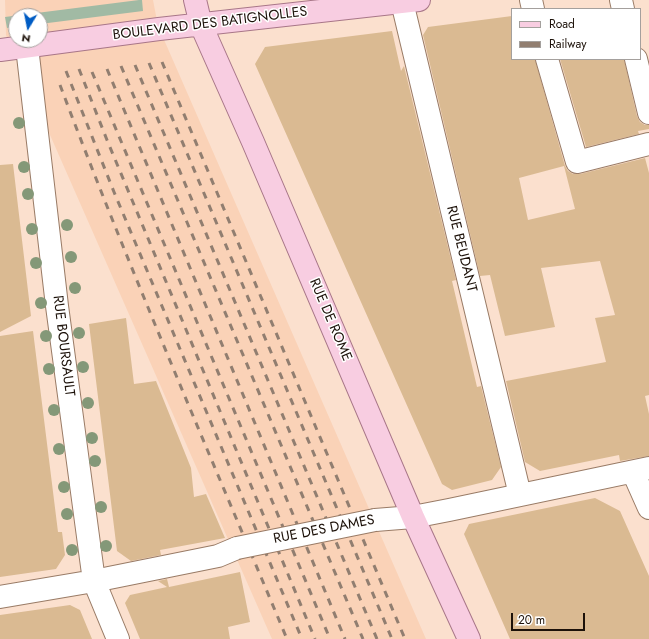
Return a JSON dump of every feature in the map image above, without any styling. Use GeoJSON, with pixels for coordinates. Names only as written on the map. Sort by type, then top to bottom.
{"type":"FeatureCollection","features":[{"type":"Feature","properties":{"kind":"main road","name":"RUE DE ROME"},"geometry":{"type":"LineString","coordinates":[[195,0],[201,25],[248,129],[413,517],[469,639]]}},
{"type":"Feature","properties":{"kind":"main road","name":"BOULEVARD DES BATIGNOLLES"},"geometry":{"type":"LineString","coordinates":[[48,44],[411,1]]}},
{"type":"Feature","properties":{"kind":"main road","name":"BOULEVARD DES BATIGNOLLES"},"geometry":{"type":"LineString","coordinates":[[0,50],[18,48]]}},
{"type":"Feature","properties":{"kind":"street","name":"RUE BEUDANT"},"geometry":{"type":"LineString","coordinates":[[411,1],[520,495]]}},
{"type":"Feature","properties":{"kind":"street","name":"RUE BOURSAULT"},"geometry":{"type":"LineString","coordinates":[[27,48],[57,306],[94,581],[118,639]]}},
{"type":"Feature","properties":{"kind":"street"},"geometry":{"type":"LineString","coordinates":[[547,60],[577,162],[649,144]]}},
{"type":"Feature","properties":{"kind":"street"},"geometry":{"type":"LineString","coordinates":[[636,60],[649,113]]}},
{"type":"Feature","properties":{"kind":"street","name":"RUE DES DAMES"},"geometry":{"type":"LineString","coordinates":[[0,597],[94,581],[218,556],[237,548],[375,520],[413,517],[641,470]]}},
{"type":"Feature","properties":{"kind":"street"},"geometry":{"type":"LineString","coordinates":[[641,470],[649,508]]}},
{"type":"Feature","properties":{"kind":"shaded area"},"geometry":{"type":"Polygon","coordinates":[[[5,0],[153,0],[158,26],[426,639],[272,639],[12,48],[48,48],[48,8],[8,8],[8,40],[6,35],[5,0]]]}},
{"type":"Feature","properties":{"kind":"green space"},"geometry":{"type":"Polygon","coordinates":[[[139,0],[142,0],[143,11],[48,23],[48,12],[139,0]]]}},
{"type":"Feature","properties":{"kind":"green space"},"geometry":{"type":"Polygon","coordinates":[[[5,17],[8,17],[8,28],[7,28],[5,17]]]}},
{"type":"Feature","properties":{"kind":"building"},"geometry":{"type":"Polygon","coordinates":[[[511,16],[511,60],[535,60],[565,166],[568,171],[573,174],[580,174],[645,158],[649,173],[649,395],[645,396],[649,414],[649,456],[620,461],[619,455],[540,471],[525,462],[506,381],[606,362],[595,318],[615,315],[600,261],[541,268],[555,327],[505,336],[490,275],[480,276],[423,35],[428,27],[511,16]],[[564,166],[519,178],[528,220],[575,209],[564,166]]]}},
{"type":"Feature","properties":{"kind":"building"},"geometry":{"type":"Polygon","coordinates":[[[392,31],[401,71],[404,66],[456,280],[452,281],[477,387],[481,386],[501,467],[492,480],[452,490],[442,484],[255,64],[265,47],[392,31]]]}},
{"type":"Feature","properties":{"kind":"building"},"geometry":{"type":"Polygon","coordinates":[[[560,60],[624,60],[637,116],[640,122],[645,125],[649,125],[649,129],[638,131],[639,134],[586,147],[560,60]]]}},
{"type":"Feature","properties":{"kind":"building"},"geometry":{"type":"Polygon","coordinates":[[[13,164],[31,316],[0,332],[0,165],[13,164]]]}},
{"type":"Feature","properties":{"kind":"building"},"geometry":{"type":"Polygon","coordinates":[[[126,318],[134,384],[156,381],[191,468],[194,497],[206,494],[225,538],[160,550],[161,555],[131,561],[117,551],[89,324],[126,318]]]}},
{"type":"Feature","properties":{"kind":"building"},"geometry":{"type":"Polygon","coordinates":[[[33,331],[58,532],[62,532],[65,555],[56,569],[0,577],[0,336],[33,331]]]}},
{"type":"Feature","properties":{"kind":"building"},"geometry":{"type":"Polygon","coordinates":[[[595,498],[620,511],[649,576],[649,639],[510,639],[464,534],[469,524],[595,498]]]}},
{"type":"Feature","properties":{"kind":"building"},"geometry":{"type":"Polygon","coordinates":[[[240,572],[250,622],[228,627],[230,639],[140,639],[125,603],[130,595],[167,587],[158,581],[167,579],[169,587],[240,572]]]}},
{"type":"Feature","properties":{"kind":"building"},"geometry":{"type":"Polygon","coordinates":[[[70,605],[80,610],[92,639],[0,639],[0,615],[70,605]]]}},
{"type":"Feature","properties":{"kind":"railway"},"geometry":{"type":"LineString","coordinates":[[162,62],[405,639]]}},
{"type":"Feature","properties":{"kind":"railway"},"geometry":{"type":"LineString","coordinates":[[149,63],[392,639]]}},
{"type":"Feature","properties":{"kind":"railway"},"geometry":{"type":"LineString","coordinates":[[135,65],[377,639]]}},
{"type":"Feature","properties":{"kind":"railway"},"geometry":{"type":"LineString","coordinates":[[121,66],[363,639]]}},
{"type":"Feature","properties":{"kind":"railway"},"geometry":{"type":"LineString","coordinates":[[79,69],[107,140],[315,639]]}},
{"type":"Feature","properties":{"kind":"railway"},"geometry":{"type":"LineString","coordinates":[[107,69],[345,639]]}},
{"type":"Feature","properties":{"kind":"railway"},"geometry":{"type":"LineString","coordinates":[[66,71],[114,192],[302,639]]}},
{"type":"Feature","properties":{"kind":"railway"},"geometry":{"type":"LineString","coordinates":[[92,72],[330,639]]}},
{"type":"Feature","properties":{"kind":"railway"},"geometry":{"type":"LineString","coordinates":[[60,85],[142,294],[287,639]]}}]}
